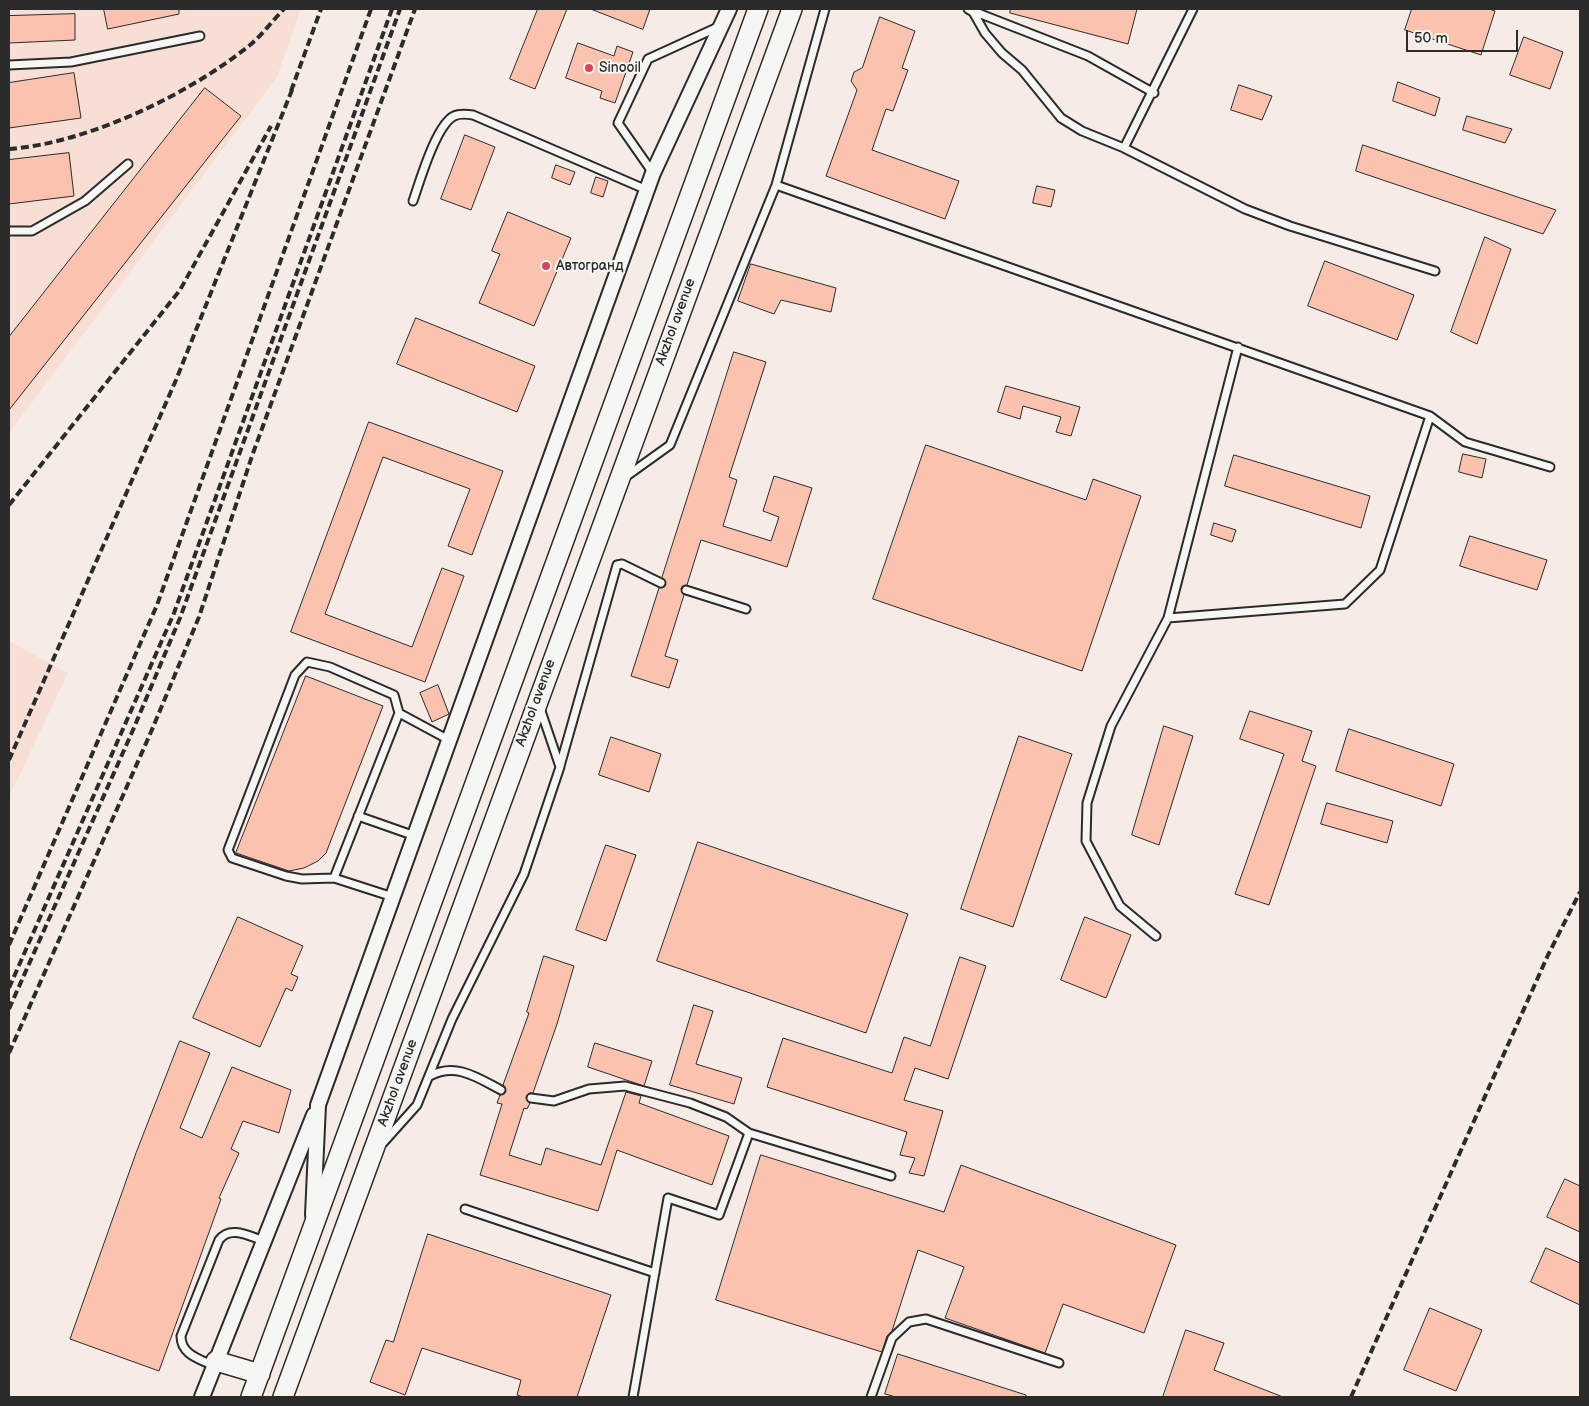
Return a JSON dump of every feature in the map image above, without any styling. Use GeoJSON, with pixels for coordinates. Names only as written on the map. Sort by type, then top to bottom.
{"type":"FeatureCollection","features":[{"type":"Feature","properties":{"kind":"main road","name":"Akzhol avenue"},"geometry":{"type":"LineString","coordinates":[[253,1397],[560,546],[758,9]]}},
{"type":"Feature","properties":{"kind":"main road","name":"Akzhol avenue"},"geometry":{"type":"LineString","coordinates":[[283,1397],[616,484],[792,9]]}},
{"type":"Feature","properties":{"kind":"main road"},"geometry":{"type":"LineString","coordinates":[[560,546],[590,555]]}},
{"type":"Feature","properties":{"kind":"main road"},"geometry":{"type":"LineString","coordinates":[[215,1363],[260,1374]]}},
{"type":"Feature","properties":{"kind":"street"},"geometry":{"type":"LineString","coordinates":[[202,1397],[318,1105],[646,190],[729,9]]}},
{"type":"Feature","properties":{"kind":"street"},"geometry":{"type":"LineString","coordinates":[[313,1234],[318,1105]]}},
{"type":"Feature","properties":{"kind":"lane"},"geometry":{"type":"LineString","coordinates":[[616,484],[670,445],[776,185],[825,9]]}},
{"type":"Feature","properties":{"kind":"lane"},"geometry":{"type":"LineString","coordinates":[[1124,148],[1154,93],[1165,61],[1193,9]]}},
{"type":"Feature","properties":{"kind":"lane"},"geometry":{"type":"LineString","coordinates":[[972,10],[1088,56],[1154,93]]}},
{"type":"Feature","properties":{"kind":"lane"},"geometry":{"type":"LineString","coordinates":[[972,10],[1002,54],[1022,70],[1061,118],[1082,131],[1124,148],[1245,209],[1290,226],[1435,271]]}},
{"type":"Feature","properties":{"kind":"lane"},"geometry":{"type":"LineString","coordinates":[[653,173],[618,123],[648,59],[721,26]]}},
{"type":"Feature","properties":{"kind":"lane"},"geometry":{"type":"LineString","coordinates":[[9,65],[71,62],[200,36]]}},
{"type":"Feature","properties":{"kind":"lane"},"geometry":{"type":"LineString","coordinates":[[413,201],[440,133],[450,118],[464,114],[473,115],[646,190]]}},
{"type":"Feature","properties":{"kind":"lane"},"geometry":{"type":"LineString","coordinates":[[9,231],[32,231],[86,202],[128,164]]}},
{"type":"Feature","properties":{"kind":"lane"},"geometry":{"type":"LineString","coordinates":[[776,185],[1430,416],[1465,442],[1550,467]]}},
{"type":"Feature","properties":{"kind":"lane"},"geometry":{"type":"LineString","coordinates":[[1156,936],[1120,906],[1086,841],[1087,804],[1111,726],[1168,618],[1238,348]]}},
{"type":"Feature","properties":{"kind":"lane"},"geometry":{"type":"LineString","coordinates":[[1168,618],[1345,604],[1380,570],[1430,416]]}},
{"type":"Feature","properties":{"kind":"lane"},"geometry":{"type":"LineString","coordinates":[[371,1157],[417,1105],[452,1019],[524,874],[560,767],[617,565],[622,564],[661,582]]}},
{"type":"Feature","properties":{"kind":"lane"},"geometry":{"type":"LineString","coordinates":[[686,590],[746,609]]}},
{"type":"Feature","properties":{"kind":"lane"},"geometry":{"type":"LineString","coordinates":[[334,878],[399,713],[394,695],[330,667],[307,662],[295,675],[228,850],[232,858],[286,876],[302,879],[334,878],[393,897]]}},
{"type":"Feature","properties":{"kind":"lane"},"geometry":{"type":"LineString","coordinates":[[537,700],[560,767]]}},
{"type":"Feature","properties":{"kind":"lane"},"geometry":{"type":"LineString","coordinates":[[399,713],[449,740]]}},
{"type":"Feature","properties":{"kind":"lane"},"geometry":{"type":"LineString","coordinates":[[358,816],[414,836]]}},
{"type":"Feature","properties":{"kind":"lane"},"geometry":{"type":"LineString","coordinates":[[430,1076],[451,1068],[471,1074],[501,1090]]}},
{"type":"Feature","properties":{"kind":"lane"},"geometry":{"type":"LineString","coordinates":[[532,1098],[554,1101],[589,1090],[625,1086],[690,1103],[726,1117],[749,1133],[891,1176]]}},
{"type":"Feature","properties":{"kind":"lane"},"geometry":{"type":"LineString","coordinates":[[633,1397],[668,1198],[719,1215],[749,1133]]}},
{"type":"Feature","properties":{"kind":"lane"},"geometry":{"type":"LineString","coordinates":[[465,1209],[655,1273]]}},
{"type":"Feature","properties":{"kind":"lane"},"geometry":{"type":"LineString","coordinates":[[215,1363],[186,1352],[181,1343],[183,1330],[215,1249],[223,1235],[228,1232],[240,1233],[264,1241]]}},
{"type":"Feature","properties":{"kind":"lane"},"geometry":{"type":"LineString","coordinates":[[871,1397],[892,1338],[909,1322],[926,1319],[1059,1363]]}},
{"type":"Feature","properties":{"kind":"shaded area"},"geometry":{"type":"Polygon","coordinates":[[[9,9],[301,9],[277,77],[9,433],[9,9]]]}},
{"type":"Feature","properties":{"kind":"shaded area"},"geometry":{"type":"Polygon","coordinates":[[[9,641],[68,673],[9,797],[9,641]]]}},
{"type":"Feature","properties":{"kind":"building"},"geometry":{"type":"Polygon","coordinates":[[[104,9],[179,9],[179,14],[108,29],[104,9]]]}},
{"type":"Feature","properties":{"kind":"building"},"geometry":{"type":"Polygon","coordinates":[[[538,9],[567,9],[535,89],[510,79],[538,9]]]}},
{"type":"Feature","properties":{"kind":"building"},"geometry":{"type":"Polygon","coordinates":[[[591,9],[650,9],[643,29],[591,9]]]}},
{"type":"Feature","properties":{"kind":"building"},"geometry":{"type":"Polygon","coordinates":[[[1011,9],[1137,9],[1128,44],[1010,13],[1011,9]]]}},
{"type":"Feature","properties":{"kind":"building"},"geometry":{"type":"Polygon","coordinates":[[[1412,9],[1489,9],[1495,11],[1481,55],[1405,30],[1412,9]]]}},
{"type":"Feature","properties":{"kind":"building"},"geometry":{"type":"Polygon","coordinates":[[[75,14],[75,40],[9,43],[9,16],[75,14]]]}},
{"type":"Feature","properties":{"kind":"building"},"geometry":{"type":"Polygon","coordinates":[[[880,17],[915,31],[902,68],[908,70],[893,111],[886,109],[872,150],[959,181],[945,219],[826,176],[857,90],[851,81],[854,72],[862,68],[880,17]]]}},
{"type":"Feature","properties":{"kind":"building"},"geometry":{"type":"Polygon","coordinates":[[[1524,37],[1563,52],[1550,89],[1510,75],[1524,37]]]}},
{"type":"Feature","properties":{"kind":"building"},"geometry":{"type":"Polygon","coordinates":[[[578,43],[614,56],[617,46],[633,52],[615,103],[600,98],[602,91],[566,78],[578,43]]]}},
{"type":"Feature","properties":{"kind":"building"},"geometry":{"type":"Polygon","coordinates":[[[74,73],[81,118],[9,128],[9,83],[74,73]]]}},
{"type":"Feature","properties":{"kind":"building"},"geometry":{"type":"Polygon","coordinates":[[[1398,82],[1440,98],[1435,116],[1393,101],[1398,82]]]}},
{"type":"Feature","properties":{"kind":"building"},"geometry":{"type":"Polygon","coordinates":[[[1239,85],[1272,96],[1262,120],[1231,110],[1239,85]]]}},
{"type":"Feature","properties":{"kind":"building"},"geometry":{"type":"Polygon","coordinates":[[[205,88],[241,116],[9,410],[9,337],[205,88]]]}},
{"type":"Feature","properties":{"kind":"building"},"geometry":{"type":"Polygon","coordinates":[[[1467,116],[1512,129],[1505,143],[1463,130],[1467,116]]]}},
{"type":"Feature","properties":{"kind":"building"},"geometry":{"type":"Polygon","coordinates":[[[465,135],[495,147],[471,210],[441,199],[465,135]]]}},
{"type":"Feature","properties":{"kind":"building"},"geometry":{"type":"Polygon","coordinates":[[[1363,145],[1556,210],[1543,234],[1356,171],[1363,145]]]}},
{"type":"Feature","properties":{"kind":"building"},"geometry":{"type":"Polygon","coordinates":[[[69,153],[74,196],[9,204],[9,160],[69,153]]]}},
{"type":"Feature","properties":{"kind":"building"},"geometry":{"type":"Polygon","coordinates":[[[556,165],[575,172],[570,185],[552,178],[556,165]]]}},
{"type":"Feature","properties":{"kind":"building"},"geometry":{"type":"Polygon","coordinates":[[[596,177],[608,181],[603,197],[591,193],[596,177]]]}},
{"type":"Feature","properties":{"kind":"building"},"geometry":{"type":"Polygon","coordinates":[[[1037,186],[1055,190],[1051,207],[1033,203],[1037,186]]]}},
{"type":"Feature","properties":{"kind":"building"},"geometry":{"type":"Polygon","coordinates":[[[508,212],[571,238],[534,326],[479,303],[500,254],[492,251],[508,212]]]}},
{"type":"Feature","properties":{"kind":"building"},"geometry":{"type":"Polygon","coordinates":[[[1485,237],[1511,249],[1477,344],[1451,332],[1485,237]]]}},
{"type":"Feature","properties":{"kind":"building"},"geometry":{"type":"Polygon","coordinates":[[[1325,261],[1414,295],[1397,340],[1308,306],[1325,261]]]}},
{"type":"Feature","properties":{"kind":"building"},"geometry":{"type":"Polygon","coordinates":[[[751,264],[836,288],[831,312],[781,300],[774,314],[738,301],[751,264]]]}},
{"type":"Feature","properties":{"kind":"building"},"geometry":{"type":"Polygon","coordinates":[[[416,318],[535,366],[517,412],[397,364],[416,318]]]}},
{"type":"Feature","properties":{"kind":"building"},"geometry":{"type":"Polygon","coordinates":[[[734,352],[766,362],[729,477],[737,480],[723,526],[771,541],[779,517],[763,511],[774,476],[812,488],[787,567],[701,540],[687,585],[681,588],[684,595],[665,656],[678,660],[669,688],[631,676],[659,588],[666,585],[662,578],[734,352]]]}},
{"type":"Feature","properties":{"kind":"building"},"geometry":{"type":"Polygon","coordinates":[[[1006,386],[1080,407],[1071,436],[1056,432],[1061,417],[1023,406],[1020,419],[998,412],[1006,386]]]}},
{"type":"Feature","properties":{"kind":"building"},"geometry":{"type":"Polygon","coordinates":[[[369,422],[503,471],[472,555],[448,546],[470,489],[383,457],[325,614],[412,647],[442,568],[464,576],[425,682],[291,632],[369,422]]]}},
{"type":"Feature","properties":{"kind":"building"},"geometry":{"type":"Polygon","coordinates":[[[926,445],[1086,500],[1093,479],[1141,496],[1082,671],[873,599],[926,445]]]}},
{"type":"Feature","properties":{"kind":"building"},"geometry":{"type":"Polygon","coordinates":[[[1463,454],[1486,459],[1482,478],[1459,472],[1463,454]]]}},
{"type":"Feature","properties":{"kind":"building"},"geometry":{"type":"Polygon","coordinates":[[[1234,455],[1370,496],[1361,528],[1225,486],[1234,455]]]}},
{"type":"Feature","properties":{"kind":"building"},"geometry":{"type":"Polygon","coordinates":[[[1214,523],[1236,530],[1232,542],[1211,535],[1214,523]]]}},
{"type":"Feature","properties":{"kind":"building"},"geometry":{"type":"Polygon","coordinates":[[[1470,536],[1547,560],[1537,590],[1460,566],[1470,536]]]}},
{"type":"Feature","properties":{"kind":"building"},"geometry":{"type":"Polygon","coordinates":[[[306,676],[383,706],[326,853],[318,861],[304,868],[289,871],[236,853],[306,676]]]}},
{"type":"Feature","properties":{"kind":"building"},"geometry":{"type":"Polygon","coordinates":[[[438,685],[449,714],[432,722],[420,693],[438,685]]]}},
{"type":"Feature","properties":{"kind":"building"},"geometry":{"type":"Polygon","coordinates":[[[1250,711],[1312,731],[1302,761],[1316,766],[1269,905],[1235,894],[1284,754],[1240,739],[1250,711]]]}},
{"type":"Feature","properties":{"kind":"building"},"geometry":{"type":"Polygon","coordinates":[[[1164,726],[1193,736],[1159,845],[1132,835],[1164,726]]]}},
{"type":"Feature","properties":{"kind":"building"},"geometry":{"type":"Polygon","coordinates":[[[1349,729],[1454,764],[1441,806],[1336,771],[1349,729]]]}},
{"type":"Feature","properties":{"kind":"building"},"geometry":{"type":"Polygon","coordinates":[[[1019,736],[1072,754],[1013,927],[961,909],[1019,736]]]}},
{"type":"Feature","properties":{"kind":"building"},"geometry":{"type":"Polygon","coordinates":[[[611,737],[661,754],[649,792],[599,775],[611,737]]]}},
{"type":"Feature","properties":{"kind":"building"},"geometry":{"type":"Polygon","coordinates":[[[1327,803],[1393,821],[1387,843],[1321,824],[1327,803]]]}},
{"type":"Feature","properties":{"kind":"building"},"geometry":{"type":"Polygon","coordinates":[[[698,842],[908,914],[866,1033],[657,961],[698,842]]]}},
{"type":"Feature","properties":{"kind":"building"},"geometry":{"type":"Polygon","coordinates":[[[606,845],[636,855],[606,941],[576,930],[606,845]]]}},
{"type":"Feature","properties":{"kind":"building"},"geometry":{"type":"Polygon","coordinates":[[[238,917],[303,946],[291,974],[298,977],[292,991],[286,988],[260,1047],[193,1018],[238,917]]]}},
{"type":"Feature","properties":{"kind":"building"},"geometry":{"type":"Polygon","coordinates":[[[1085,917],[1131,935],[1106,998],[1061,980],[1085,917]]]}},
{"type":"Feature","properties":{"kind":"building"},"geometry":{"type":"Polygon","coordinates":[[[544,956],[574,966],[557,1024],[533,1093],[529,1093],[526,1097],[530,1103],[527,1109],[524,1108],[509,1155],[541,1165],[546,1148],[601,1165],[626,1092],[641,1096],[639,1103],[729,1136],[712,1185],[617,1150],[598,1211],[480,1175],[502,1104],[497,1103],[500,1095],[506,1092],[503,1085],[529,1013],[527,1012],[544,956]]]}},
{"type":"Feature","properties":{"kind":"building"},"geometry":{"type":"Polygon","coordinates":[[[960,957],[986,966],[948,1079],[915,1068],[904,1100],[943,1111],[924,1176],[909,1173],[915,1158],[900,1155],[907,1132],[767,1087],[783,1038],[892,1073],[904,1037],[930,1046],[960,957]]]}},
{"type":"Feature","properties":{"kind":"building"},"geometry":{"type":"Polygon","coordinates":[[[694,1005],[713,1011],[696,1064],[742,1078],[734,1104],[670,1085],[694,1005]]]}},
{"type":"Feature","properties":{"kind":"building"},"geometry":{"type":"Polygon","coordinates":[[[180,1041],[210,1053],[180,1128],[202,1138],[232,1067],[291,1090],[279,1133],[243,1121],[231,1149],[239,1153],[219,1198],[221,1199],[159,1371],[70,1339],[136,1153],[180,1041]]]}},
{"type":"Feature","properties":{"kind":"building"},"geometry":{"type":"Polygon","coordinates":[[[595,1043],[652,1061],[644,1086],[588,1067],[595,1043]]]}},
{"type":"Feature","properties":{"kind":"building"},"geometry":{"type":"Polygon","coordinates":[[[761,1155],[944,1212],[961,1165],[1176,1245],[1144,1333],[1063,1304],[1045,1353],[945,1318],[964,1267],[918,1250],[892,1331],[887,1336],[882,1352],[716,1300],[761,1155]]]}},
{"type":"Feature","properties":{"kind":"building"},"geometry":{"type":"Polygon","coordinates":[[[1565,1179],[1580,1186],[1580,1232],[1547,1217],[1565,1179]]]}},
{"type":"Feature","properties":{"kind":"building"},"geometry":{"type":"Polygon","coordinates":[[[428,1234],[611,1295],[577,1397],[523,1397],[517,1395],[521,1380],[422,1348],[405,1395],[370,1382],[386,1340],[393,1342],[428,1234]]]}},
{"type":"Feature","properties":{"kind":"building"},"geometry":{"type":"Polygon","coordinates":[[[1546,1248],[1580,1263],[1580,1305],[1531,1282],[1546,1248]]]}},
{"type":"Feature","properties":{"kind":"building"},"geometry":{"type":"Polygon","coordinates":[[[1430,1308],[1482,1330],[1456,1391],[1404,1370],[1430,1308]]]}},
{"type":"Feature","properties":{"kind":"building"},"geometry":{"type":"Polygon","coordinates":[[[1186,1330],[1224,1343],[1214,1370],[1283,1397],[1163,1397],[1186,1330]]]}},
{"type":"Feature","properties":{"kind":"building"},"geometry":{"type":"Polygon","coordinates":[[[898,1354],[1026,1395],[1026,1397],[896,1397],[885,1394],[898,1354]]]}},
{"type":"Feature","properties":{"kind":"railway"},"geometry":{"type":"LineString","coordinates":[[9,149],[39,145],[71,137],[104,127],[136,114],[197,82],[225,64],[259,37],[284,9]]}},
{"type":"Feature","properties":{"kind":"railway"},"geometry":{"type":"LineString","coordinates":[[291,91],[321,9]]}},
{"type":"Feature","properties":{"kind":"railway"},"geometry":{"type":"LineString","coordinates":[[9,945],[157,605],[371,9]]}},
{"type":"Feature","properties":{"kind":"railway"},"geometry":{"type":"LineString","coordinates":[[9,988],[174,613],[392,9]]}},
{"type":"Feature","properties":{"kind":"railway"},"geometry":{"type":"LineString","coordinates":[[9,1009],[133,730],[180,618],[400,9]]}},
{"type":"Feature","properties":{"kind":"railway"},"geometry":{"type":"LineString","coordinates":[[9,1053],[151,732],[199,617],[252,456],[415,9]]}},
{"type":"Feature","properties":{"kind":"railway"},"geometry":{"type":"LineString","coordinates":[[9,760],[176,380],[294,85]]}},
{"type":"Feature","properties":{"kind":"railway"},"geometry":{"type":"LineString","coordinates":[[9,505],[180,290],[271,126]]}},
{"type":"Feature","properties":{"kind":"railway"},"geometry":{"type":"LineString","coordinates":[[1351,1397],[1548,955],[1580,892]]}},
{"type":"Feature","properties":{"kind":"place","name":"Sinooil"},"geometry":{"type":"Point","coordinates":[589,68]}},
{"type":"Feature","properties":{"kind":"place","name":"Автогранд"},"geometry":{"type":"Point","coordinates":[546,266]}}]}
